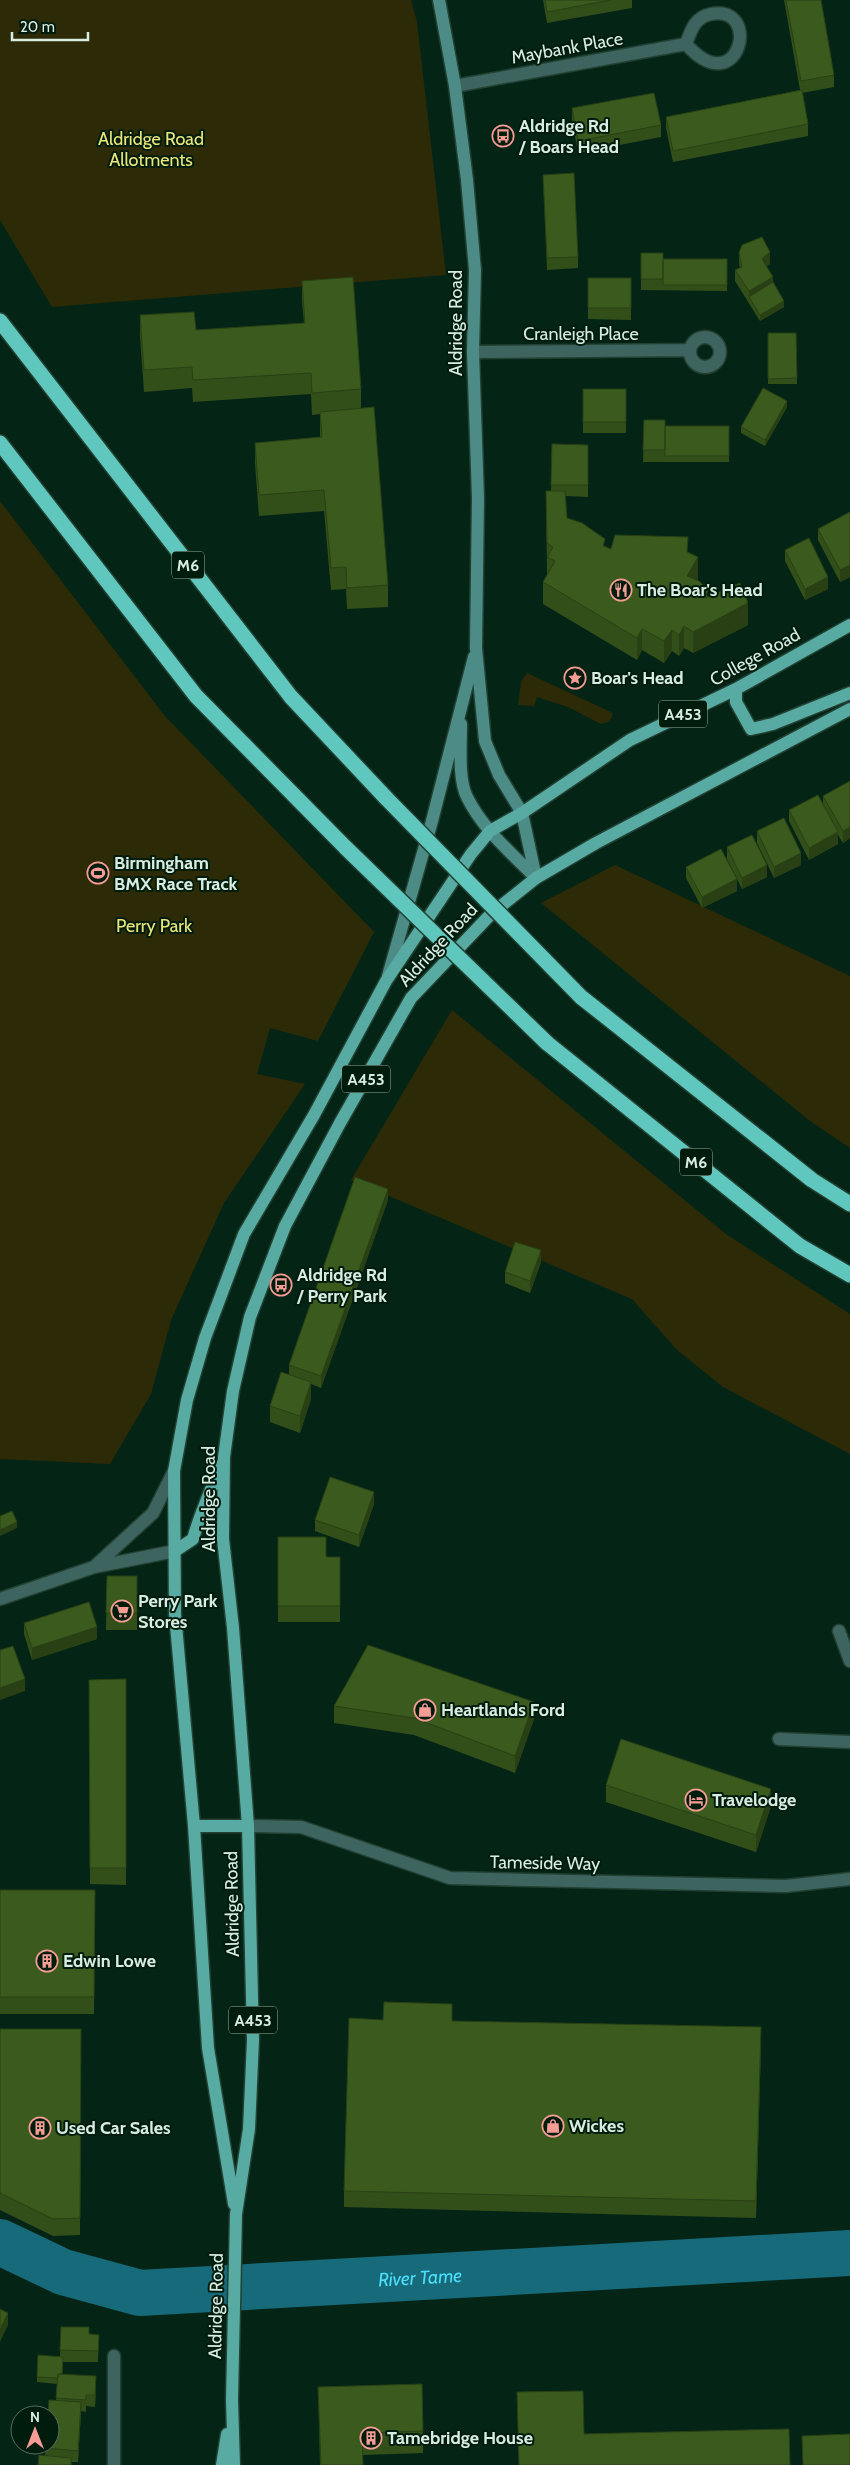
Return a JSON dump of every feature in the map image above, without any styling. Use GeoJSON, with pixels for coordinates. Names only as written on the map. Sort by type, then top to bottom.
{"type":"FeatureCollection","features":[{"type":"Feature","properties":{"kind":"highway","name":"M6"},"geometry":{"type":"LineString","coordinates":[[0,321],[290,697],[388,799],[581,997],[812,1180],[850,1204]]}},
{"type":"Feature","properties":{"kind":"highway","name":"M6"},"geometry":{"type":"LineString","coordinates":[[0,443],[196,696],[346,848],[547,1043],[800,1246],[850,1275]]}},
{"type":"Feature","properties":{"kind":"main road","name":"College Road"},"geometry":{"type":"LineString","coordinates":[[522,812],[630,740],[736,689],[850,625]]}},
{"type":"Feature","properties":{"kind":"main road"},"geometry":{"type":"LineString","coordinates":[[736,689],[736,702],[751,730],[773,724],[850,693]]}},
{"type":"Feature","properties":{"kind":"main road","name":"A453"},"geometry":{"type":"LineString","coordinates":[[536,878],[670,803],[850,709]]}},
{"type":"Feature","properties":{"kind":"main road","name":"Aldridge Road"},"geometry":{"type":"LineString","coordinates":[[236,2214],[208,2048],[194,1826],[175,1614],[174,1471],[187,1400],[205,1338],[244,1234],[314,1115],[386,981],[471,854],[490,831],[522,812]]}},
{"type":"Feature","properties":{"kind":"main road","name":"Aldridge Road"},"geometry":{"type":"LineString","coordinates":[[234,2465],[232,2400],[236,2214],[249,2129],[253,2040],[248,1826],[235,1655],[223,1539],[224,1457],[233,1392],[250,1317],[285,1226],[340,1123],[411,998],[491,914],[536,878]]}},
{"type":"Feature","properties":{"kind":"main road"},"geometry":{"type":"LineString","coordinates":[[175,1551],[193,1539],[202,1506],[210,1493],[224,1457]]}},
{"type":"Feature","properties":{"kind":"main road"},"geometry":{"type":"LineString","coordinates":[[194,1826],[248,1826]]}},
{"type":"Feature","properties":{"kind":"main road","name":"Aldridge Road"},"geometry":{"type":"LineString","coordinates":[[222,2465],[232,2400]]}},
{"type":"Feature","properties":{"kind":"street","name":"Aldridge Road"},"geometry":{"type":"LineString","coordinates":[[439,0],[456,86],[475,270],[473,352],[478,498],[476,648],[485,741],[499,775],[522,812],[536,878]]}},
{"type":"Feature","properties":{"kind":"street"},"geometry":{"type":"LineString","coordinates":[[720,12],[732,18],[739,26],[741,43],[737,52],[732,58],[715,64],[704,62],[686,44],[691,28],[701,16],[720,12]]}},
{"type":"Feature","properties":{"kind":"street","name":"Maybank Place"},"geometry":{"type":"LineString","coordinates":[[456,86],[686,44]]}},
{"type":"Feature","properties":{"kind":"street","name":"Cranleigh Place"},"geometry":{"type":"LineString","coordinates":[[473,352],[689,350]]}},
{"type":"Feature","properties":{"kind":"street","name":"Aldridge Road"},"geometry":{"type":"LineString","coordinates":[[386,981],[432,821],[476,648]]}},
{"type":"Feature","properties":{"kind":"street","name":"Aldridge Road"},"geometry":{"type":"LineString","coordinates":[[460,709],[462,773],[466,796],[490,831],[536,878]]}},
{"type":"Feature","properties":{"kind":"street"},"geometry":{"type":"LineString","coordinates":[[94,1567],[153,1513],[174,1471]]}},
{"type":"Feature","properties":{"kind":"street"},"geometry":{"type":"LineString","coordinates":[[0,1599],[94,1567],[175,1551]]}},
{"type":"Feature","properties":{"kind":"street"},"geometry":{"type":"LineString","coordinates":[[839,1631],[850,1661]]}},
{"type":"Feature","properties":{"kind":"street"},"geometry":{"type":"LineString","coordinates":[[779,1739],[850,1742]]}},
{"type":"Feature","properties":{"kind":"street","name":"Tameside Way"},"geometry":{"type":"LineString","coordinates":[[248,1826],[301,1827],[450,1878],[786,1886],[850,1879]]}},
{"type":"Feature","properties":{"kind":"street"},"geometry":{"type":"LineString","coordinates":[[114,2356],[114,2465]]}},
{"type":"Feature","properties":{"kind":"green space","name":"Aldridge Road Allotments"},"geometry":{"type":"Polygon","coordinates":[[[0,0],[411,0],[417,22],[446,275],[52,307],[0,220],[0,0]]]}},
{"type":"Feature","properties":{"kind":"green space","name":"Perry Park"},"geometry":{"type":"Polygon","coordinates":[[[0,501],[165,716],[374,932],[318,1041],[270,1028],[257,1074],[305,1084],[224,1203],[171,1320],[151,1394],[110,1464],[0,1459],[0,501]]]}},
{"type":"Feature","properties":{"kind":"green space"},"geometry":{"type":"Polygon","coordinates":[[[527,673],[613,713],[610,721],[601,724],[568,707],[537,697],[534,706],[518,705],[521,682],[527,673]]]}},
{"type":"Feature","properties":{"kind":"green space"},"geometry":{"type":"Polygon","coordinates":[[[615,865],[850,976],[850,1148],[810,1121],[541,903],[615,865]]]}},
{"type":"Feature","properties":{"kind":"green space"},"geometry":{"type":"Polygon","coordinates":[[[452,1010],[726,1234],[850,1314],[850,1454],[723,1387],[677,1350],[632,1299],[351,1180],[452,1010]]]}},
{"type":"Feature","properties":{"kind":"building"},"geometry":{"type":"Polygon","coordinates":[[[545,0],[611,0],[547,12],[545,0]]]}},
{"type":"Feature","properties":{"kind":"building"},"geometry":{"type":"Polygon","coordinates":[[[786,0],[821,0],[834,75],[801,81],[786,0]]]}},
{"type":"Feature","properties":{"kind":"building"},"geometry":{"type":"Polygon","coordinates":[[[802,90],[808,124],[673,151],[666,117],[802,90]]]}},
{"type":"Feature","properties":{"kind":"building"},"geometry":{"type":"Polygon","coordinates":[[[654,93],[661,125],[578,141],[572,108],[654,93]]]}},
{"type":"Feature","properties":{"kind":"building"},"geometry":{"type":"Polygon","coordinates":[[[574,173],[578,257],[547,258],[543,175],[574,173]]]}},
{"type":"Feature","properties":{"kind":"building"},"geometry":{"type":"Polygon","coordinates":[[[762,237],[770,252],[762,259],[773,277],[749,291],[735,270],[742,267],[739,253],[742,245],[762,237]]]}},
{"type":"Feature","properties":{"kind":"building"},"geometry":{"type":"Polygon","coordinates":[[[641,253],[663,253],[663,279],[641,279],[641,253]]]}},
{"type":"Feature","properties":{"kind":"building"},"geometry":{"type":"Polygon","coordinates":[[[663,259],[727,259],[727,285],[663,285],[663,259]]]}},
{"type":"Feature","properties":{"kind":"building"},"geometry":{"type":"Polygon","coordinates":[[[353,277],[361,389],[312,393],[311,373],[193,380],[192,367],[144,370],[140,315],[194,312],[196,330],[305,323],[302,281],[353,277]]]}},
{"type":"Feature","properties":{"kind":"building"},"geometry":{"type":"Polygon","coordinates":[[[588,278],[631,278],[631,308],[588,308],[588,278]]]}},
{"type":"Feature","properties":{"kind":"building"},"geometry":{"type":"Polygon","coordinates":[[[773,282],[784,301],[760,315],[749,297],[773,282]]]}},
{"type":"Feature","properties":{"kind":"building"},"geometry":{"type":"Polygon","coordinates":[[[768,333],[796,333],[797,378],[768,379],[768,333]]]}},
{"type":"Feature","properties":{"kind":"building"},"geometry":{"type":"Polygon","coordinates":[[[763,388],[787,401],[765,440],[741,427],[763,388]]]}},
{"type":"Feature","properties":{"kind":"building"},"geometry":{"type":"Polygon","coordinates":[[[583,389],[626,389],[626,422],[583,422],[583,389]]]}},
{"type":"Feature","properties":{"kind":"building"},"geometry":{"type":"Polygon","coordinates":[[[374,407],[388,585],[347,588],[346,567],[331,568],[324,490],[259,495],[255,443],[322,437],[320,412],[374,407]]]}},
{"type":"Feature","properties":{"kind":"building"},"geometry":{"type":"Polygon","coordinates":[[[644,420],[665,420],[665,450],[643,450],[644,420]]]}},
{"type":"Feature","properties":{"kind":"building"},"geometry":{"type":"Polygon","coordinates":[[[665,426],[729,426],[729,456],[665,456],[665,426]]]}},
{"type":"Feature","properties":{"kind":"building"},"geometry":{"type":"Polygon","coordinates":[[[552,444],[588,445],[588,485],[551,485],[552,444]]]}},
{"type":"Feature","properties":{"kind":"building","name":"The Boar's Head"},"geometry":{"type":"Polygon","coordinates":[[[546,491],[565,491],[567,518],[582,523],[605,539],[603,546],[611,549],[615,535],[688,537],[687,552],[698,557],[687,576],[699,581],[708,590],[705,598],[740,583],[748,603],[693,632],[684,626],[679,635],[672,630],[664,641],[642,629],[637,638],[543,582],[555,561],[547,557],[553,547],[547,543],[546,491]]]}},
{"type":"Feature","properties":{"kind":"building"},"geometry":{"type":"Polygon","coordinates":[[[850,512],[850,565],[840,570],[818,529],[850,512]]]}},
{"type":"Feature","properties":{"kind":"building"},"geometry":{"type":"Polygon","coordinates":[[[809,538],[828,577],[805,589],[785,550],[809,538]]]}},
{"type":"Feature","properties":{"kind":"building"},"geometry":{"type":"Polygon","coordinates":[[[850,781],[850,827],[843,831],[823,796],[850,781]]]}},
{"type":"Feature","properties":{"kind":"building"},"geometry":{"type":"Polygon","coordinates":[[[818,795],[838,832],[809,848],[789,810],[818,795]]]}},
{"type":"Feature","properties":{"kind":"building"},"geometry":{"type":"Polygon","coordinates":[[[784,818],[801,853],[774,867],[757,831],[784,818]]]}},
{"type":"Feature","properties":{"kind":"building"},"geometry":{"type":"Polygon","coordinates":[[[752,835],[767,865],[742,878],[727,847],[752,835]]]}},
{"type":"Feature","properties":{"kind":"building"},"geometry":{"type":"Polygon","coordinates":[[[721,849],[737,879],[702,897],[686,867],[721,849]]]}},
{"type":"Feature","properties":{"kind":"building"},"geometry":{"type":"Polygon","coordinates":[[[355,1177],[388,1189],[321,1376],[289,1365],[355,1177]]]}},
{"type":"Feature","properties":{"kind":"building"},"geometry":{"type":"Polygon","coordinates":[[[515,1242],[541,1250],[530,1281],[505,1272],[515,1242]]]}},
{"type":"Feature","properties":{"kind":"building"},"geometry":{"type":"Polygon","coordinates":[[[281,1372],[311,1382],[300,1416],[270,1406],[281,1372]]]}},
{"type":"Feature","properties":{"kind":"building"},"geometry":{"type":"Polygon","coordinates":[[[330,1477],[374,1492],[359,1535],[315,1520],[330,1477]]]}},
{"type":"Feature","properties":{"kind":"building"},"geometry":{"type":"Polygon","coordinates":[[[12,1511],[17,1522],[0,1530],[0,1516],[12,1511]]]}},
{"type":"Feature","properties":{"kind":"building"},"geometry":{"type":"Polygon","coordinates":[[[278,1537],[326,1537],[326,1557],[340,1557],[340,1606],[278,1606],[278,1537]]]}},
{"type":"Feature","properties":{"kind":"building"},"geometry":{"type":"Polygon","coordinates":[[[107,1576],[137,1576],[137,1613],[106,1613],[107,1576]]]}},
{"type":"Feature","properties":{"kind":"building"},"geometry":{"type":"Polygon","coordinates":[[[89,1602],[97,1627],[32,1648],[24,1623],[89,1602]]]}},
{"type":"Feature","properties":{"kind":"building","name":"Heartlands Ford"},"geometry":{"type":"Polygon","coordinates":[[[368,1645],[534,1702],[515,1756],[414,1718],[334,1706],[368,1645]]]}},
{"type":"Feature","properties":{"kind":"building"},"geometry":{"type":"Polygon","coordinates":[[[13,1646],[25,1679],[0,1688],[0,1650],[13,1646]]]}},
{"type":"Feature","properties":{"kind":"building"},"geometry":{"type":"Polygon","coordinates":[[[126,1679],[126,1868],[90,1868],[89,1680],[126,1679]]]}},
{"type":"Feature","properties":{"kind":"building","name":"Travelodge"},"geometry":{"type":"Polygon","coordinates":[[[621,1739],[771,1789],[756,1835],[606,1785],[621,1739]]]}},
{"type":"Feature","properties":{"kind":"building","name":"Edwin Lowe"},"geometry":{"type":"Polygon","coordinates":[[[0,1890],[95,1890],[94,1997],[0,1997],[0,1890]]]}},
{"type":"Feature","properties":{"kind":"building","name":"Wickes"},"geometry":{"type":"Polygon","coordinates":[[[384,2002],[452,2004],[452,2021],[761,2027],[756,2201],[344,2191],[349,2018],[383,2020],[384,2002]]]}},
{"type":"Feature","properties":{"kind":"building","name":"Used Car Sales"},"geometry":{"type":"Polygon","coordinates":[[[0,2029],[81,2029],[80,2218],[53,2219],[0,2193],[0,2029]]]}},
{"type":"Feature","properties":{"kind":"building"},"geometry":{"type":"Polygon","coordinates":[[[0,2309],[8,2313],[0,2330],[0,2309]]]}},
{"type":"Feature","properties":{"kind":"building"},"geometry":{"type":"Polygon","coordinates":[[[61,2327],[89,2327],[89,2334],[99,2335],[98,2351],[60,2350],[61,2327]]]}},
{"type":"Feature","properties":{"kind":"building"},"geometry":{"type":"Polygon","coordinates":[[[38,2355],[63,2357],[62,2374],[58,2374],[58,2378],[37,2377],[38,2355]]]}},
{"type":"Feature","properties":{"kind":"building"},"geometry":{"type":"Polygon","coordinates":[[[58,2374],[96,2376],[95,2395],[86,2395],[86,2400],[56,2398],[58,2374]]]}},
{"type":"Feature","properties":{"kind":"building","name":"Tamebridge House"},"geometry":{"type":"Polygon","coordinates":[[[422,2384],[423,2431],[362,2433],[363,2465],[321,2465],[318,2387],[422,2384]]]}},
{"type":"Feature","properties":{"kind":"building"},"geometry":{"type":"Polygon","coordinates":[[[583,2391],[584,2434],[789,2429],[790,2465],[519,2465],[517,2392],[583,2391]]]}},
{"type":"Feature","properties":{"kind":"building"},"geometry":{"type":"Polygon","coordinates":[[[49,2400],[81,2402],[78,2451],[60,2449],[60,2405],[49,2405],[49,2400]]]}},
{"type":"Feature","properties":{"kind":"building"},"geometry":{"type":"Polygon","coordinates":[[[850,2434],[850,2465],[803,2465],[802,2436],[850,2434]]]}},
{"type":"Feature","properties":{"kind":"building"},"geometry":{"type":"Polygon","coordinates":[[[39,2455],[71,2458],[71,2465],[38,2465],[39,2455]]]}},
{"type":"Feature","properties":{"kind":"waterway","name":"River Tame"},"geometry":{"type":"LineString","coordinates":[[0,2242],[63,2272],[140,2293],[850,2253]]}},
{"type":"Feature","properties":{"kind":"place","name":"Aldridge Rd / Boars Head"},"geometry":{"type":"Point","coordinates":[503,136]}},
{"type":"Feature","properties":{"kind":"place","name":"The Boar's Head"},"geometry":{"type":"Point","coordinates":[621,590]}},
{"type":"Feature","properties":{"kind":"place","name":"Boar's Head"},"geometry":{"type":"Point","coordinates":[575,678]}},
{"type":"Feature","properties":{"kind":"place","name":"Birmingham BMX Race Track"},"geometry":{"type":"Point","coordinates":[98,873]}},
{"type":"Feature","properties":{"kind":"place","name":"Aldridge Rd / Perry Park"},"geometry":{"type":"Point","coordinates":[281,1285]}},
{"type":"Feature","properties":{"kind":"place","name":"Perry Park Stores"},"geometry":{"type":"Point","coordinates":[122,1611]}},
{"type":"Feature","properties":{"kind":"place","name":"Heartlands Ford"},"geometry":{"type":"Point","coordinates":[425,1710]}},
{"type":"Feature","properties":{"kind":"place","name":"Travelodge"},"geometry":{"type":"Point","coordinates":[696,1800]}},
{"type":"Feature","properties":{"kind":"place","name":"Edwin Lowe"},"geometry":{"type":"Point","coordinates":[47,1961]}},
{"type":"Feature","properties":{"kind":"place","name":"Wickes"},"geometry":{"type":"Point","coordinates":[553,2126]}},
{"type":"Feature","properties":{"kind":"place","name":"Used Car Sales"},"geometry":{"type":"Point","coordinates":[40,2128]}},
{"type":"Feature","properties":{"kind":"place","name":"Tamebridge House"},"geometry":{"type":"Point","coordinates":[371,2438]}}]}
